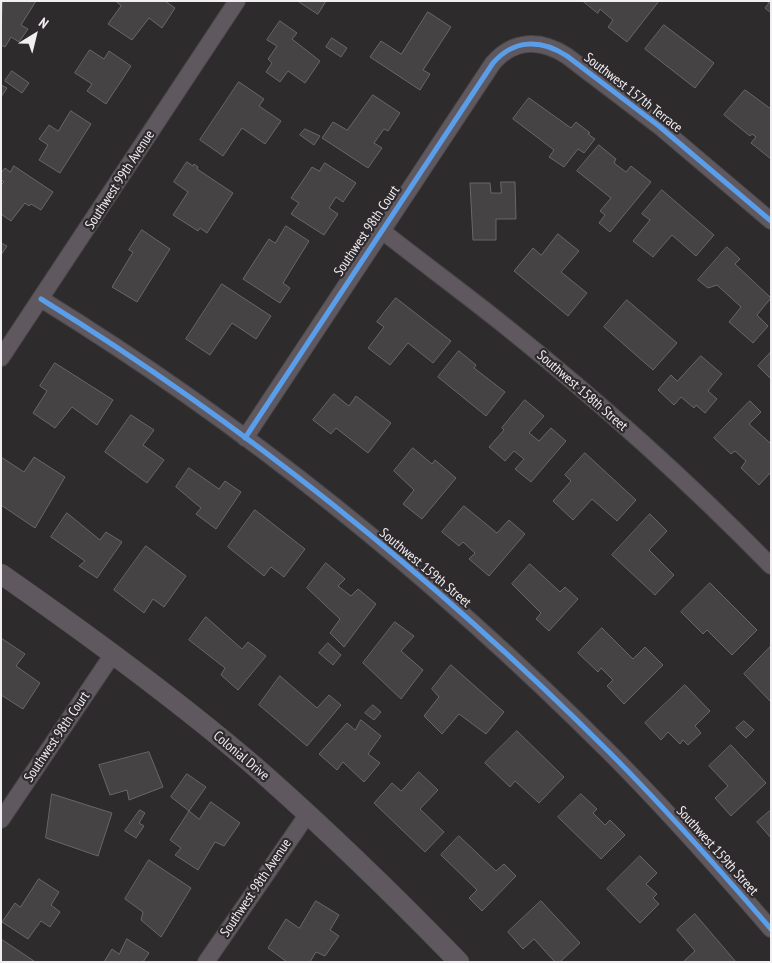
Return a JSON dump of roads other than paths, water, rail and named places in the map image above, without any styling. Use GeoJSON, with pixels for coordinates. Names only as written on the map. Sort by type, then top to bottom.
{"type":"FeatureCollection","features":[{"type":"Feature","properties":{"kind":"street","name":"Southwest 99th Avenue"},"geometry":{"type":"LineString","coordinates":[[1,358],[237,1]]}},
{"type":"Feature","properties":{"kind":"street","name":"Southwest 157th Terrace"},"geometry":{"type":"LineString","coordinates":[[518,46],[542,44],[554,48],[567,56],[652,121],[771,220]]}},
{"type":"Feature","properties":{"kind":"street","name":"Southwest 98th Court"},"geometry":{"type":"LineString","coordinates":[[245,438],[493,63],[504,53],[518,46]]}},
{"type":"Feature","properties":{"kind":"street","name":"Southwest 158th Street"},"geometry":{"type":"LineString","coordinates":[[381,230],[510,330],[612,416],[686,482],[771,566]]}},
{"type":"Feature","properties":{"kind":"street","name":"Southwest 159th Street"},"geometry":{"type":"LineString","coordinates":[[41,299],[120,349],[245,438],[367,534],[516,662],[652,797],[771,929]]}},
{"type":"Feature","properties":{"kind":"street","name":"Colonial Drive"},"geometry":{"type":"LineString","coordinates":[[1,574],[113,654],[210,729],[307,814],[459,962]]}},
{"type":"Feature","properties":{"kind":"street","name":"Southwest 98th Court"},"geometry":{"type":"LineString","coordinates":[[1,820],[113,654]]}},
{"type":"Feature","properties":{"kind":"street","name":"Southwest 98th Avenue"},"geometry":{"type":"LineString","coordinates":[[206,962],[307,814]]}}]}
